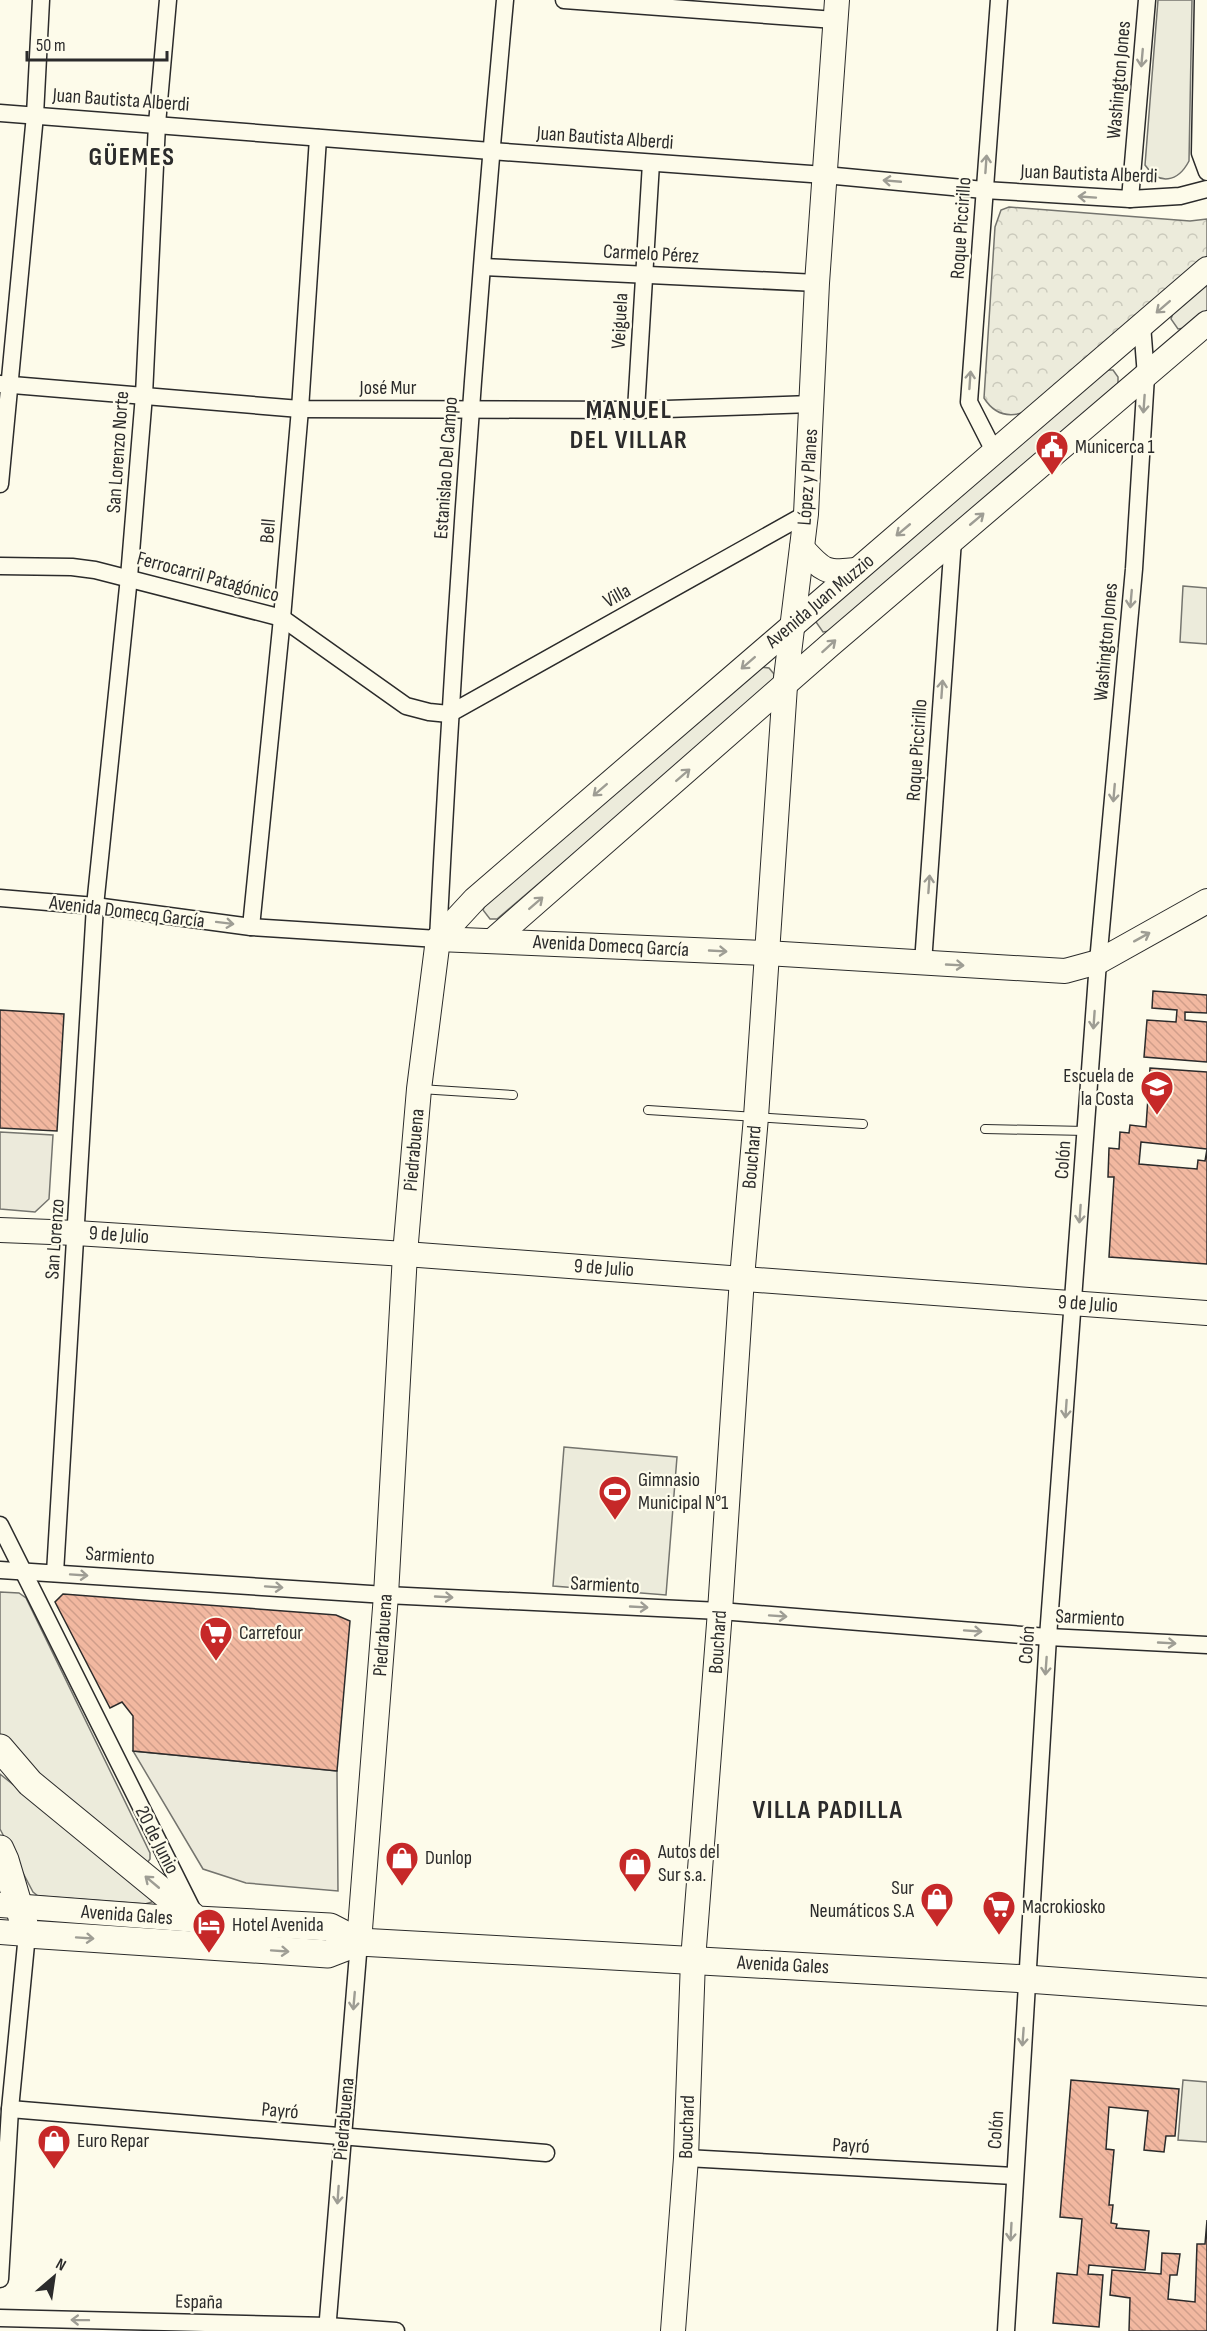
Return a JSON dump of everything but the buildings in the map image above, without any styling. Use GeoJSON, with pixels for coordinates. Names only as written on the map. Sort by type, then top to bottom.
{"type":"FeatureCollection","features":[{"type":"Feature","properties":{"kind":"main road","name":"López y Planes"},"geometry":{"type":"LineString","coordinates":[[766,953],[785,686],[806,514],[817,283],[836,10]]}},
{"type":"Feature","properties":{"kind":"main road","name":"Avenida Juan Muzzio"},"geometry":{"type":"LineString","coordinates":[[438,939],[475,899],[1207,269]]}},
{"type":"Feature","properties":{"kind":"main road","name":"Avenida Juan Muzzio"},"geometry":{"type":"LineString","coordinates":[[492,941],[830,645],[1207,323]]}},
{"type":"Feature","properties":{"kind":"main road"},"geometry":{"type":"LineString","coordinates":[[802,548],[818,567],[836,573],[856,570]]}},
{"type":"Feature","properties":{"kind":"main road","name":"Avenida Domecq García"},"geometry":{"type":"LineString","coordinates":[[438,939],[766,953],[1065,971],[1098,962],[1207,901]]}},
{"type":"Feature","properties":{"kind":"main road","name":"Piedrabuena"},"geometry":{"type":"LineString","coordinates":[[359,1942],[386,1594],[405,1254],[419,1089],[438,939]]}},
{"type":"Feature","properties":{"kind":"main road","name":"Bouchard"},"geometry":{"type":"LineString","coordinates":[[673,2331],[686,2158],[693,1960],[720,1611],[742,1278],[756,1117],[766,953]]}},
{"type":"Feature","properties":{"kind":"main road","name":"9 de Julio"},"geometry":{"type":"LineString","coordinates":[[0,1230],[405,1254],[1207,1313]]}},
{"type":"Feature","properties":{"kind":"main road","name":"20 de Junio"},"geometry":{"type":"LineString","coordinates":[[0,1748],[30,1783],[197,1920]]}},
{"type":"Feature","properties":{"kind":"main road"},"geometry":{"type":"LineString","coordinates":[[0,1849],[5,1860],[9,1906],[27,1934]]}},
{"type":"Feature","properties":{"kind":"main road","name":"Avenida Gales"},"geometry":{"type":"LineString","coordinates":[[9,1906],[330,1927],[359,1942]]}},
{"type":"Feature","properties":{"kind":"main road","name":"Avenida Gales"},"geometry":{"type":"LineString","coordinates":[[0,1932],[327,1954],[359,1942],[1027,1979],[1207,1992]]}},
{"type":"Feature","properties":{"kind":"street"},"geometry":{"type":"LineString","coordinates":[[0,484],[5,384],[35,115],[41,0]]}},
{"type":"Feature","properties":{"kind":"street","name":"San Lorenzo Norte"},"geometry":{"type":"LineString","coordinates":[[95,906],[129,578],[144,395],[157,124],[168,0]]}},
{"type":"Feature","properties":{"kind":"street","name":"Estanislao Del Campo"},"geometry":{"type":"LineString","coordinates":[[438,939],[449,714],[491,152],[505,0]]}},
{"type":"Feature","properties":{"kind":"street"},"geometry":{"type":"LineString","coordinates":[[564,0],[836,10]]}},
{"type":"Feature","properties":{"kind":"street","name":"Roque Piccirillo"},"geometry":{"type":"LineString","coordinates":[[995,453],[969,402],[999,0]]}},
{"type":"Feature","properties":{"kind":"street","name":"Washington Jones"},"geometry":{"type":"LineString","coordinates":[[1130,200],[1147,0]]}},
{"type":"Feature","properties":{"kind":"street"},"geometry":{"type":"LineString","coordinates":[[1203,0],[1200,153],[1207,171]]}},
{"type":"Feature","properties":{"kind":"street","name":"Juan Bautista Alberdi"},"geometry":{"type":"LineString","coordinates":[[0,113],[1130,200],[1180,196],[1207,189]]}},
{"type":"Feature","properties":{"kind":"street","name":"Bell"},"geometry":{"type":"LineString","coordinates":[[251,927],[300,409],[318,138]]}},
{"type":"Feature","properties":{"kind":"street","name":"Veiguela"},"geometry":{"type":"LineString","coordinates":[[636,411],[651,163]]}},
{"type":"Feature","properties":{"kind":"street","name":"Carmelo Pérez"},"geometry":{"type":"LineString","coordinates":[[483,267],[817,283]]}},
{"type":"Feature","properties":{"kind":"street","name":"Washington Jones"},"geometry":{"type":"LineString","coordinates":[[1098,962],[1134,568],[1146,376],[1142,325]]}},
{"type":"Feature","properties":{"kind":"street","name":"José Mur"},"geometry":{"type":"LineString","coordinates":[[5,384],[300,409],[636,411],[812,404]]}},
{"type":"Feature","properties":{"kind":"street","name":"Villa"},"geometry":{"type":"LineString","coordinates":[[449,714],[806,514]]}},
{"type":"Feature","properties":{"kind":"street","name":"Roque Piccirillo"},"geometry":{"type":"LineString","coordinates":[[923,963],[953,540]]}},
{"type":"Feature","properties":{"kind":"street","name":"Ferrocarril Patagónico"},"geometry":{"type":"LineString","coordinates":[[0,566],[72,567],[129,578],[282,618],[406,706],[449,714]]}},
{"type":"Feature","properties":{"kind":"street","name":"Avenida Domecq García"},"geometry":{"type":"LineString","coordinates":[[0,898],[95,906],[251,927],[438,939]]}},
{"type":"Feature","properties":{"kind":"street","name":"San Lorenzo"},"geometry":{"type":"LineString","coordinates":[[55,1573],[95,906]]}},
{"type":"Feature","properties":{"kind":"street","name":"Colón"},"geometry":{"type":"LineString","coordinates":[[1006,2331],[1048,1636],[1098,962]]}},
{"type":"Feature","properties":{"kind":"street","name":"20 de Junio"},"geometry":{"type":"LineString","coordinates":[[0,1525],[197,1920]]}},
{"type":"Feature","properties":{"kind":"street","name":"Sarmiento"},"geometry":{"type":"LineString","coordinates":[[0,1570],[386,1594],[720,1611],[1048,1636],[1207,1645]]}},
{"type":"Feature","properties":{"kind":"street"},"geometry":{"type":"LineString","coordinates":[[0,2279],[10,2109],[27,1934]]}},
{"type":"Feature","properties":{"kind":"street","name":"Piedrabuena"},"geometry":{"type":"LineString","coordinates":[[328,2328],[359,1942]]}},
{"type":"Feature","properties":{"kind":"street","name":"Payró"},"geometry":{"type":"LineString","coordinates":[[10,2109],[546,2153]]}},
{"type":"Feature","properties":{"kind":"street","name":"Payró"},"geometry":{"type":"LineString","coordinates":[[686,2158],[1014,2176]]}},
{"type":"Feature","properties":{"kind":"street","name":"España"},"geometry":{"type":"LineString","coordinates":[[0,2318],[396,2331]]}},
{"type":"Feature","properties":{"kind":"lane"},"geometry":{"type":"LineString","coordinates":[[419,1089],[513,1095]]}},
{"type":"Feature","properties":{"kind":"lane"},"geometry":{"type":"LineString","coordinates":[[648,1110],[863,1124]]}},
{"type":"Feature","properties":{"kind":"lane"},"geometry":{"type":"LineString","coordinates":[[985,1129],[1086,1131]]}},
{"type":"Feature","properties":{"kind":"green space"},"geometry":{"type":"Polygon","coordinates":[[[1158,0],[1192,0],[1189,161],[1185,168],[1168,179],[1156,176],[1145,165],[1158,0]]]}},
{"type":"Feature","properties":{"kind":"green space"},"geometry":{"type":"Polygon","coordinates":[[[1009,207],[1190,221],[1207,219],[1207,256],[1025,412],[1013,415],[997,411],[984,398],[995,227],[1001,210],[1009,207]]]}},
{"type":"Feature","properties":{"kind":"green space"},"geometry":{"type":"Polygon","coordinates":[[[1207,282],[1207,310],[1185,328],[1178,329],[1171,319],[1174,310],[1207,282]]]}},
{"type":"Feature","properties":{"kind":"green space"},"geometry":{"type":"Polygon","coordinates":[[[1105,370],[1113,370],[1118,377],[1118,385],[830,631],[823,632],[816,622],[820,613],[1105,370]]]}},
{"type":"Feature","properties":{"kind":"green space"},"geometry":{"type":"Polygon","coordinates":[[[1183,586],[1207,588],[1207,644],[1180,642],[1183,586]]]}},
{"type":"Feature","properties":{"kind":"green space"},"geometry":{"type":"Polygon","coordinates":[[[761,667],[769,668],[774,674],[774,683],[497,919],[490,919],[483,910],[487,901],[761,667]]]}},
{"type":"Feature","properties":{"kind":"green space","name":"Gimnasio Municipal N°1"},"geometry":{"type":"Polygon","coordinates":[[[564,1447],[677,1457],[666,1595],[553,1586],[564,1447]]]}},
{"type":"Feature","properties":{"kind":"green space"},"geometry":{"type":"Polygon","coordinates":[[[0,1592],[19,1593],[26,1598],[150,1853],[147,1863],[31,1773],[0,1734],[0,1592]]]}},
{"type":"Feature","properties":{"kind":"green space"},"geometry":{"type":"Polygon","coordinates":[[[0,1774],[147,1892],[152,1897],[152,1902],[145,1904],[38,1896],[33,1892],[0,1829],[0,1774]]]}},
{"type":"Feature","properties":{"kind":"green space"},"geometry":{"type":"Polygon","coordinates":[[[1183,2080],[1207,2082],[1207,2142],[1178,2140],[1183,2080]]]}},
{"type":"Feature","properties":{"kind":"shaded area"},"geometry":{"type":"Polygon","coordinates":[[[0,1132],[53,1135],[49,1199],[35,1212],[0,1209],[0,1132]]]}},
{"type":"Feature","properties":{"kind":"shaded area"},"geometry":{"type":"Polygon","coordinates":[[[133,1751],[337,1771],[338,1891],[246,1883],[203,1869],[133,1751]]]}},
{"type":"Feature","properties":{"kind":"place","name":"Municerca 1"},"geometry":{"type":"Point","coordinates":[1052,476]}},
{"type":"Feature","properties":{"kind":"place","name":"Escuela de la Costa"},"geometry":{"type":"Point","coordinates":[1157,1116]}},
{"type":"Feature","properties":{"kind":"place","name":"Gimnasio Municipal N°1"},"geometry":{"type":"Point","coordinates":[615,1521]}},
{"type":"Feature","properties":{"kind":"place","name":"Carrefour"},"geometry":{"type":"Point","coordinates":[216,1662]}},
{"type":"Feature","properties":{"kind":"place","name":"Dunlop"},"geometry":{"type":"Point","coordinates":[402,1887]}},
{"type":"Feature","properties":{"kind":"place","name":"Autos del Sur s.a."},"geometry":{"type":"Point","coordinates":[635,1893]}},
{"type":"Feature","properties":{"kind":"place","name":"Sur Neumáticos S.A"},"geometry":{"type":"Point","coordinates":[937,1928]}},
{"type":"Feature","properties":{"kind":"place","name":"Macrokiosko"},"geometry":{"type":"Point","coordinates":[999,1936]}},
{"type":"Feature","properties":{"kind":"place","name":"Hotel Avenida"},"geometry":{"type":"Point","coordinates":[209,1954]}},
{"type":"Feature","properties":{"kind":"place","name":"Euro Repar"},"geometry":{"type":"Point","coordinates":[54,2170]}},
{"type":"Feature","properties":{"kind":"district","name":"GÜEMES"},"geometry":{"type":"Point","coordinates":[132,157]}},
{"type":"Feature","properties":{"kind":"district","name":"MANUEL DEL VILLAR"},"geometry":{"type":"Point","coordinates":[629,424]}},
{"type":"Feature","properties":{"kind":"district","name":"VILLA PADILLA"},"geometry":{"type":"Point","coordinates":[828,1810]}}]}
